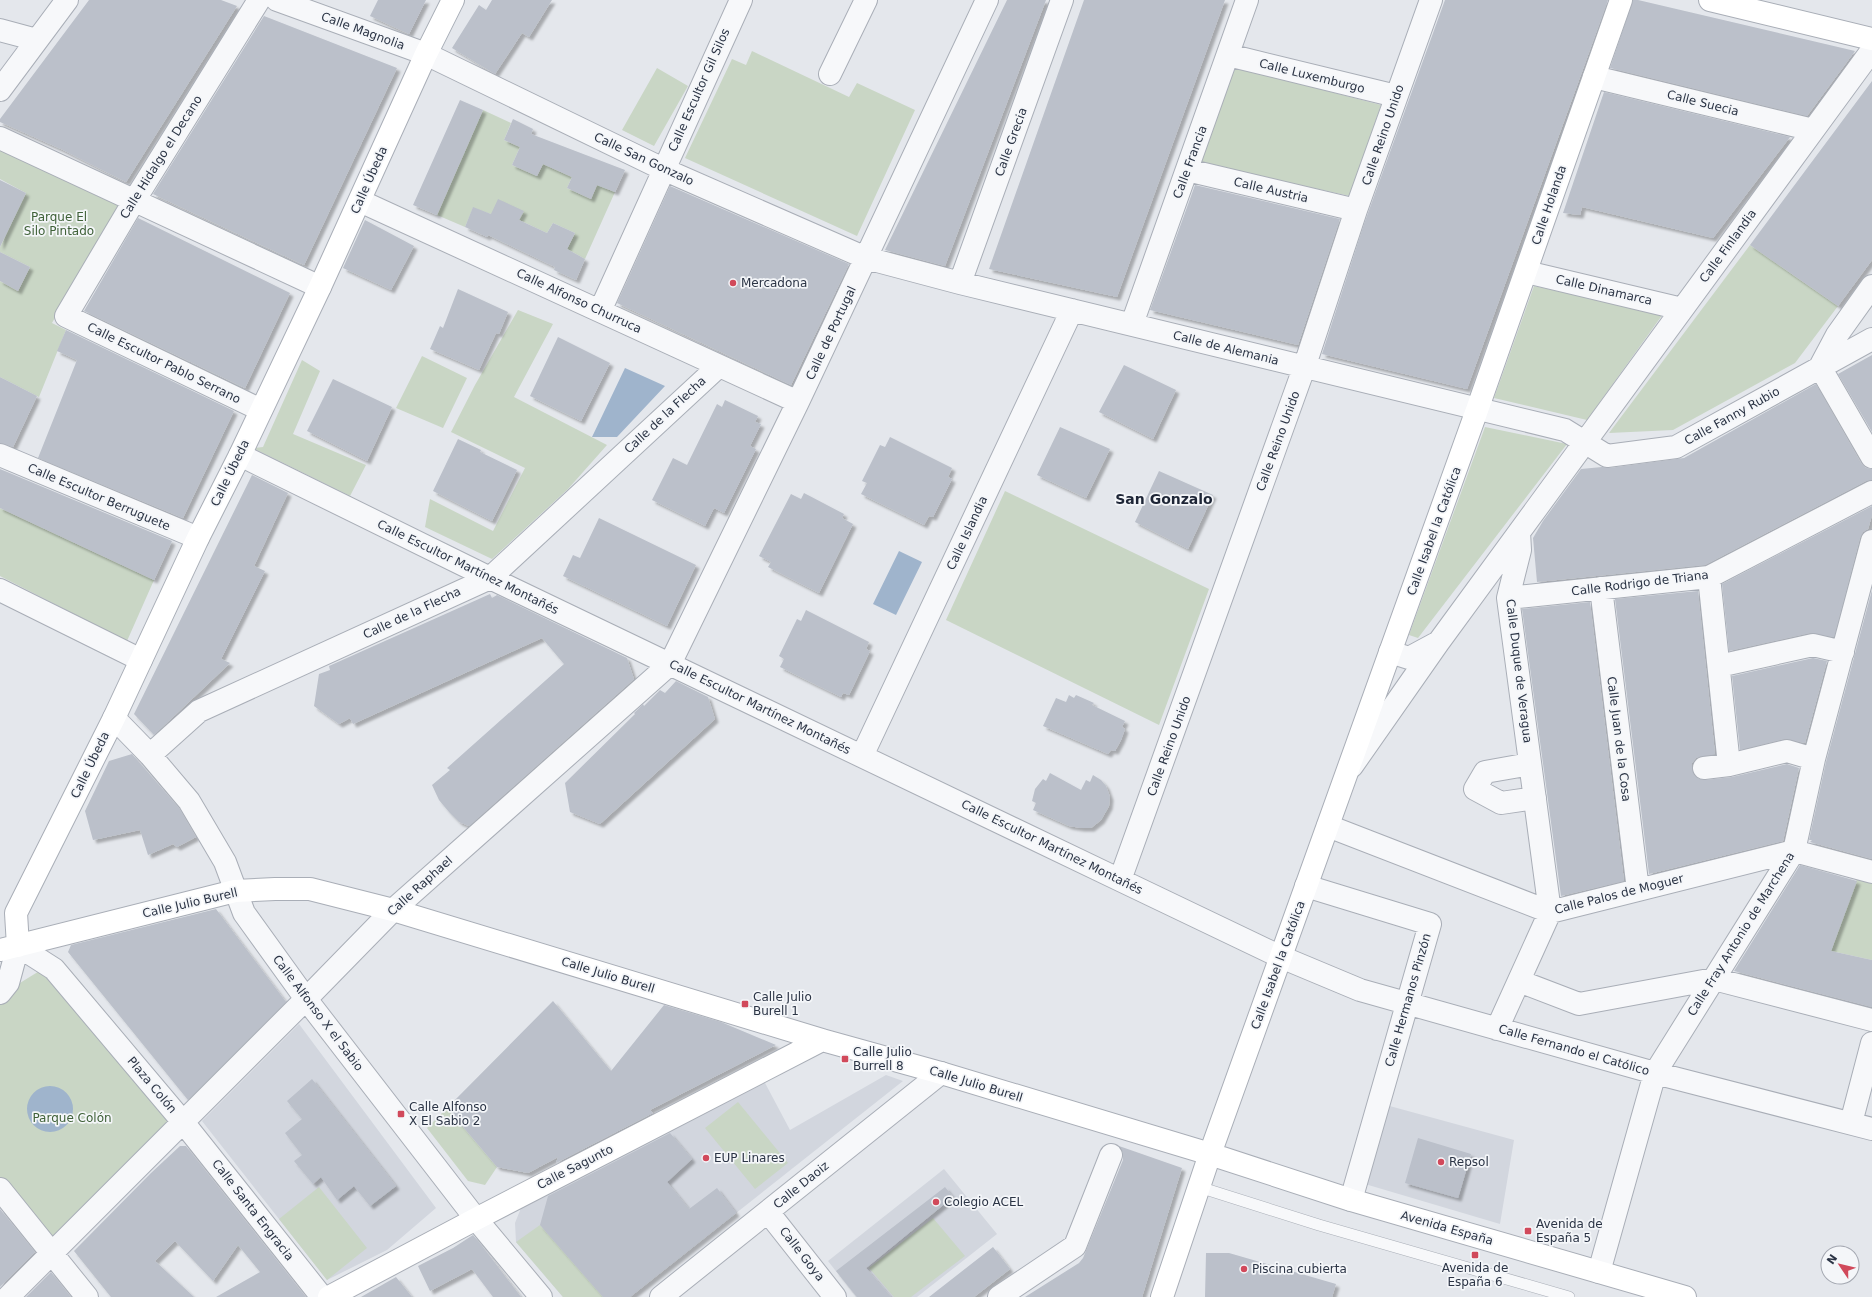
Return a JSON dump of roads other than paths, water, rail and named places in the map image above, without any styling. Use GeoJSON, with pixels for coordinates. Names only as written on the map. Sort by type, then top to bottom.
{"type":"FeatureCollection","features":[{"type":"Feature","properties":{"kind":"street"},"geometry":{"type":"LineString","coordinates":[[0,90],[67,0]]}},
{"type":"Feature","properties":{"kind":"street","name":"Calle Hidalgo el Decano"},"geometry":{"type":"LineString","coordinates":[[66,316],[134,201],[259,0]]}},
{"type":"Feature","properties":{"kind":"street","name":"Calle Magnolia"},"geometry":{"type":"LineString","coordinates":[[277,0],[426,54]]}},
{"type":"Feature","properties":{"kind":"street","name":"Calle Úbeda"},"geometry":{"type":"LineString","coordinates":[[9,948],[16,913],[114,718],[198,538],[240,455],[320,287],[452,0]]}},
{"type":"Feature","properties":{"kind":"street","name":"Calle Escultor Gil Silos"},"geometry":{"type":"LineString","coordinates":[[600,311],[663,169],[741,0]]}},
{"type":"Feature","properties":{"kind":"street"},"geometry":{"type":"LineString","coordinates":[[830,74],[866,0]]}},
{"type":"Feature","properties":{"kind":"street","name":"Calle de Portugal"},"geometry":{"type":"LineString","coordinates":[[670,664],[798,402],[987,0]]}},
{"type":"Feature","properties":{"kind":"street","name":"Calle Grecia"},"geometry":{"type":"LineString","coordinates":[[960,283],[1062,0]]}},
{"type":"Feature","properties":{"kind":"street","name":"Calle Francia"},"geometry":{"type":"LineString","coordinates":[[1132,324],[1247,0]]}},
{"type":"Feature","properties":{"kind":"street","name":"Calle Reino Unido"},"geometry":{"type":"LineString","coordinates":[[1120,880],[1304,368],[1356,210],[1431,0]]}},
{"type":"Feature","properties":{"kind":"street","name":"Calle Holanda"},"geometry":{"type":"LineString","coordinates":[[1477,410],[1621,0]]}},
{"type":"Feature","properties":{"kind":"street"},"geometry":{"type":"LineString","coordinates":[[1710,0],[1872,39]]}},
{"type":"Feature","properties":{"kind":"street"},"geometry":{"type":"LineString","coordinates":[[0,30],[37,40]]}},
{"type":"Feature","properties":{"kind":"street","name":"Calle Finlandia"},"geometry":{"type":"LineString","coordinates":[[1584,443],[1872,50]]}},
{"type":"Feature","properties":{"kind":"street","name":"Calle San Gonzalo"},"geometry":{"type":"LineString","coordinates":[[426,54],[663,169],[866,258]]}},
{"type":"Feature","properties":{"kind":"street","name":"Calle Luxemburgo"},"geometry":{"type":"LineString","coordinates":[[1228,55],[1396,96]]}},
{"type":"Feature","properties":{"kind":"street","name":"Calle Suecia"},"geometry":{"type":"LineString","coordinates":[[1594,77],[1813,130]]}},
{"type":"Feature","properties":{"kind":"street"},"geometry":{"type":"LineString","coordinates":[[0,138],[320,287]]}},
{"type":"Feature","properties":{"kind":"street","name":"Calle Austria"},"geometry":{"type":"LineString","coordinates":[[1187,170],[1356,210]]}},
{"type":"Feature","properties":{"kind":"street","name":"Calle Alfonso Churruca"},"geometry":{"type":"LineString","coordinates":[[360,201],[798,402]]}},
{"type":"Feature","properties":{"kind":"street","name":"Calle de Alemania"},"geometry":{"type":"LineString","coordinates":[[866,258],[960,283],[1132,324],[1304,368],[1565,430],[1584,443]]}},
{"type":"Feature","properties":{"kind":"street","name":"Calle Dinamarca"},"geometry":{"type":"LineString","coordinates":[[1526,272],[1682,308]]}},
{"type":"Feature","properties":{"kind":"street"},"geometry":{"type":"LineString","coordinates":[[1872,286],[1837,335],[1820,367],[1872,457]]}},
{"type":"Feature","properties":{"kind":"street","name":"Calle Islandia"},"geometry":{"type":"LineString","coordinates":[[862,756],[1072,310]]}},
{"type":"Feature","properties":{"kind":"street","name":"Calle Escultor Pablo Serrano"},"geometry":{"type":"LineString","coordinates":[[66,316],[261,410]]}},
{"type":"Feature","properties":{"kind":"street","name":"Calle Fanny Rubio"},"geometry":{"type":"LineString","coordinates":[[1584,443],[1607,456],[1676,447],[1872,339]]}},
{"type":"Feature","properties":{"kind":"street","name":"Calle de la Flecha"},"geometry":{"type":"LineString","coordinates":[[150,755],[199,711],[490,578],[718,366]]}},
{"type":"Feature","properties":{"kind":"street","name":"Calle Isabel la Católica"},"geometry":{"type":"LineString","coordinates":[[1162,1297],[1210,1154],[1477,410]]}},
{"type":"Feature","properties":{"kind":"street","name":"Calle Isabel la Católica"},"geometry":{"type":"LineString","coordinates":[[1346,775],[1438,643],[1584,443]]}},
{"type":"Feature","properties":{"kind":"street","name":"Calle Escultor Berruguete"},"geometry":{"type":"LineString","coordinates":[[0,455],[198,538]]}},
{"type":"Feature","properties":{"kind":"street","name":"Calle Escultor Martínez Montañés"},"geometry":{"type":"LineString","coordinates":[[240,455],[490,578],[1281,957]]}},
{"type":"Feature","properties":{"kind":"street","name":"Calle Rodrigo de Triana"},"geometry":{"type":"LineString","coordinates":[[1508,598],[1709,577],[1872,492]]}},
{"type":"Feature","properties":{"kind":"street","name":"Calle Duque de Veragua"},"geometry":{"type":"LineString","coordinates":[[1519,532],[1520,550],[1508,598],[1550,912]]}},
{"type":"Feature","properties":{"kind":"street","name":"Calle Fray Antonio de Marchena"},"geometry":{"type":"LineString","coordinates":[[1599,1272],[1655,1073],[1794,851],[1814,759],[1872,541]]}},
{"type":"Feature","properties":{"kind":"street"},"geometry":{"type":"LineString","coordinates":[[1709,577],[1729,764]]}},
{"type":"Feature","properties":{"kind":"street","name":"Calle Juan de la Cosa"},"geometry":{"type":"LineString","coordinates":[[1601,588],[1638,890]]}},
{"type":"Feature","properties":{"kind":"street"},"geometry":{"type":"LineString","coordinates":[[0,590],[141,660]]}},
{"type":"Feature","properties":{"kind":"street","name":"Calle Isabel la Católica"},"geometry":{"type":"LineString","coordinates":[[1390,652],[1409,658],[1438,643]]}},
{"type":"Feature","properties":{"kind":"street"},"geometry":{"type":"LineString","coordinates":[[1719,666],[1812,645],[1842,652]]}},
{"type":"Feature","properties":{"kind":"street","name":"Calle Raphael"},"geometry":{"type":"LineString","coordinates":[[183,1122],[306,999],[392,910],[670,664]]}},
{"type":"Feature","properties":{"kind":"street","name":"Calle Alfonso X el Sabio"},"geometry":{"type":"LineString","coordinates":[[114,718],[150,755],[189,802],[225,862],[244,913],[306,999],[476,1219],[541,1297]]}},
{"type":"Feature","properties":{"kind":"street"},"geometry":{"type":"LineString","coordinates":[[1704,768],[1787,751],[1814,759]]}},
{"type":"Feature","properties":{"kind":"street"},"geometry":{"type":"LineString","coordinates":[[1530,764],[1485,772],[1475,789],[1500,803],[1535,798]]}},
{"type":"Feature","properties":{"kind":"street","name":"Calle Palos de Moguer"},"geometry":{"type":"LineString","coordinates":[[1328,826],[1550,912],[1794,851],[1872,872]]}},
{"type":"Feature","properties":{"kind":"street","name":"Calle Hermanos Pinzón"},"geometry":{"type":"LineString","coordinates":[[1306,886],[1430,924],[1351,1200]]}},
{"type":"Feature","properties":{"kind":"street","name":"Calle Julio Burell"},"geometry":{"type":"LineString","coordinates":[[9,948],[235,891],[310,889],[392,910],[822,1040],[941,1073],[1210,1154]]}},
{"type":"Feature","properties":{"kind":"street"},"geometry":{"type":"LineString","coordinates":[[1497,1029],[1550,912]]}},
{"type":"Feature","properties":{"kind":"street"},"geometry":{"type":"LineString","coordinates":[[0,993],[8,983],[9,948]]}},
{"type":"Feature","properties":{"kind":"street","name":"Plaza Colón"},"geometry":{"type":"LineString","coordinates":[[9,948],[54,969],[183,1122],[51,1253]]}},
{"type":"Feature","properties":{"kind":"street","name":"Calle Fernando el Católico"},"geometry":{"type":"LineString","coordinates":[[1281,957],[1360,990],[1655,1073],[1872,1129]]}},
{"type":"Feature","properties":{"kind":"street"},"geometry":{"type":"LineString","coordinates":[[1519,981],[1578,1004],[1714,979],[1872,1020]]}},
{"type":"Feature","properties":{"kind":"street","name":"Calle Sagunto"},"geometry":{"type":"LineString","coordinates":[[329,1297],[476,1219],[822,1040]]}},
{"type":"Feature","properties":{"kind":"street"},"geometry":{"type":"LineString","coordinates":[[1851,1123],[1872,1043]]}},
{"type":"Feature","properties":{"kind":"street","name":"Calle Daoiz"},"geometry":{"type":"LineString","coordinates":[[661,1297],[941,1073]]}},
{"type":"Feature","properties":{"kind":"street","name":"Calle Santa Engracia"},"geometry":{"type":"LineString","coordinates":[[183,1122],[322,1297]]}},
{"type":"Feature","properties":{"kind":"street","name":"Avenida España"},"geometry":{"type":"LineString","coordinates":[[1210,1154],[1351,1200],[1685,1297]]}},
{"type":"Feature","properties":{"kind":"street"},"geometry":{"type":"LineString","coordinates":[[999,1297],[1075,1246],[1111,1155]]}},
{"type":"Feature","properties":{"kind":"street"},"geometry":{"type":"LineString","coordinates":[[0,1189],[87,1297]]}},
{"type":"Feature","properties":{"kind":"street","name":"Calle Goya"},"geometry":{"type":"LineString","coordinates":[[768,1212],[835,1297]]}},
{"type":"Feature","properties":{"kind":"street"},"geometry":{"type":"LineString","coordinates":[[8,1297],[51,1253]]}},
{"type":"Feature","properties":{"kind":"lane"},"geometry":{"type":"LineString","coordinates":[[1199,1187],[1319,1225],[1568,1297]]}},
{"type":"Feature","properties":{"kind":"water"},"geometry":{"type":"Polygon","coordinates":[[[625,368],[665,386],[617,437],[592,437],[625,368]]]}},
{"type":"Feature","properties":{"kind":"water"},"geometry":{"type":"Polygon","coordinates":[[[899,551],[922,562],[896,615],[873,604],[899,551]]]}},
{"type":"Feature","properties":{"kind":"water"},"geometry":{"type":"Polygon","coordinates":[[[55,1086],[67,1092],[72,1100],[72,1118],[67,1126],[59,1131],[45,1132],[33,1126],[28,1118],[27,1104],[33,1092],[41,1087],[55,1086]]]}},
{"type":"Feature","properties":{"kind":"place","name":"Mercadona"},"geometry":{"type":"Point","coordinates":[733,283]}},
{"type":"Feature","properties":{"kind":"place","name":"Calle Julio Burell 1"},"geometry":{"type":"Point","coordinates":[745,1004]}},
{"type":"Feature","properties":{"kind":"place","name":"Calle Julio Burrell 8"},"geometry":{"type":"Point","coordinates":[845,1059]}},
{"type":"Feature","properties":{"kind":"place","name":"Calle Alfonso X El Sabio 2"},"geometry":{"type":"Point","coordinates":[401,1114]}},
{"type":"Feature","properties":{"kind":"place","name":"EUP Linares"},"geometry":{"type":"Point","coordinates":[706,1158]}},
{"type":"Feature","properties":{"kind":"place","name":"Repsol"},"geometry":{"type":"Point","coordinates":[1441,1162]}},
{"type":"Feature","properties":{"kind":"place","name":"Colegio ACEL"},"geometry":{"type":"Point","coordinates":[936,1202]}},
{"type":"Feature","properties":{"kind":"place","name":"Avenida de España 5"},"geometry":{"type":"Point","coordinates":[1528,1231]}},
{"type":"Feature","properties":{"kind":"place","name":"Avenida de España 6"},"geometry":{"type":"Point","coordinates":[1475,1255]}},
{"type":"Feature","properties":{"kind":"place","name":"Piscina cubierta"},"geometry":{"type":"Point","coordinates":[1244,1269]}},
{"type":"Feature","properties":{"kind":"district","name":"San Gonzalo"},"geometry":{"type":"Point","coordinates":[1164,499]}},
{"type":"Feature","properties":{"kind":"park label","name":"Parque El Silo Pintado"},"geometry":{"type":"Point","coordinates":[59,224]}},
{"type":"Feature","properties":{"kind":"park label","name":"Parque Colón"},"geometry":{"type":"Point","coordinates":[72,1118]}}]}
